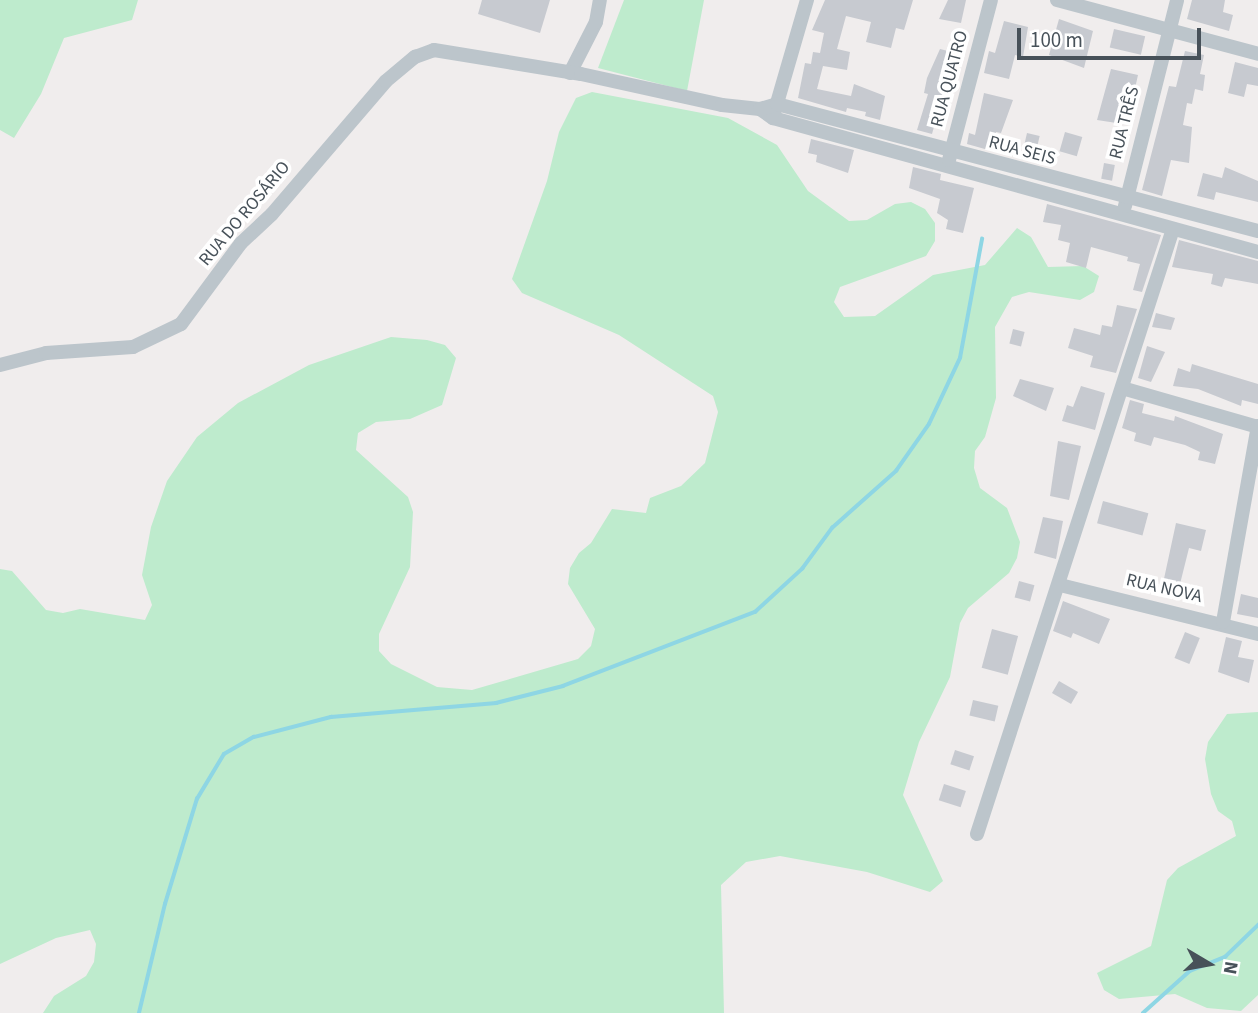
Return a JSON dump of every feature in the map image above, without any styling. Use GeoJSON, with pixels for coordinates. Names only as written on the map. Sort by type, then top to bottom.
{"type":"FeatureCollection","features":[{"type":"Feature","properties":{"kind":"street"},"geometry":{"type":"LineString","coordinates":[[600,0],[596,22],[570,73],[687,99],[775,111],[947,168],[1258,252]]}},
{"type":"Feature","properties":{"kind":"street"},"geometry":{"type":"LineString","coordinates":[[775,111],[807,0]]}},
{"type":"Feature","properties":{"kind":"street","name":"RUA QUATRO"},"geometry":{"type":"LineString","coordinates":[[947,168],[990,0]]}},
{"type":"Feature","properties":{"kind":"street"},"geometry":{"type":"LineString","coordinates":[[1057,0],[1168,32],[1258,54]]}},
{"type":"Feature","properties":{"kind":"street","name":"RUA TRÊS"},"geometry":{"type":"LineString","coordinates":[[1123,215],[1177,0]]}},
{"type":"Feature","properties":{"kind":"street","name":"RUA DO ROSÁRIO"},"geometry":{"type":"LineString","coordinates":[[0,365],[46,353],[132,347],[181,324],[241,243],[272,214],[386,81],[415,57],[448,50],[570,73]]}},
{"type":"Feature","properties":{"kind":"street","name":"RUA SEIS"},"geometry":{"type":"LineString","coordinates":[[775,111],[951,152],[1258,231]]}},
{"type":"Feature","properties":{"kind":"street"},"geometry":{"type":"LineString","coordinates":[[976,834],[1060,585],[1173,229]]}},
{"type":"Feature","properties":{"kind":"street"},"geometry":{"type":"LineString","coordinates":[[1122,388],[1258,426],[1223,622]]}},
{"type":"Feature","properties":{"kind":"street","name":"RUA NOVA"},"geometry":{"type":"LineString","coordinates":[[1060,585],[1223,622],[1258,634]]}},
{"type":"Feature","properties":{"kind":"green space"},"geometry":{"type":"Polygon","coordinates":[[[0,0],[138,0],[132,20],[64,38],[41,94],[14,138],[0,130],[0,0]]]}},
{"type":"Feature","properties":{"kind":"green space"},"geometry":{"type":"Polygon","coordinates":[[[624,0],[704,0],[687,91],[598,68],[624,0]]]}},
{"type":"Feature","properties":{"kind":"green space"},"geometry":{"type":"Polygon","coordinates":[[[592,92],[728,118],[777,145],[808,191],[849,221],[867,220],[895,204],[911,202],[925,209],[935,223],[935,241],[926,256],[840,287],[834,302],[844,317],[875,316],[933,275],[985,265],[1017,228],[1031,237],[1048,267],[1083,266],[1099,276],[1094,292],[1080,300],[1029,292],[1012,297],[995,327],[996,398],[985,437],[975,451],[974,468],[980,488],[1007,508],[1020,542],[1017,558],[1009,573],[968,608],[960,623],[950,677],[919,742],[903,795],[943,881],[930,892],[867,872],[780,856],[746,862],[721,885],[724,1013],[43,1013],[54,996],[86,976],[94,962],[96,944],[90,930],[56,938],[0,964],[0,569],[12,571],[46,610],[63,613],[80,609],[145,620],[152,605],[142,575],[151,527],[167,481],[197,437],[238,403],[309,365],[391,337],[427,340],[445,345],[456,358],[442,405],[410,419],[376,422],[358,433],[356,450],[408,497],[413,512],[410,567],[379,634],[379,651],[391,664],[437,687],[472,690],[578,659],[591,646],[595,629],[568,584],[570,568],[579,553],[591,543],[612,509],[646,513],[650,498],[681,486],[705,463],[718,412],[713,396],[619,335],[522,293],[512,279],[547,181],[559,132],[576,98],[592,92]]]}},
{"type":"Feature","properties":{"kind":"green space"},"geometry":{"type":"Polygon","coordinates":[[[1258,712],[1258,995],[1241,1011],[1207,1008],[1175,994],[1119,999],[1104,990],[1097,973],[1151,946],[1167,880],[1178,868],[1236,836],[1232,821],[1218,811],[1211,794],[1205,759],[1208,742],[1227,714],[1258,712]]]}},
{"type":"Feature","properties":{"kind":"building"},"geometry":{"type":"Polygon","coordinates":[[[482,0],[550,0],[540,33],[478,14],[482,0]]]}},
{"type":"Feature","properties":{"kind":"building"},"geometry":{"type":"Polygon","coordinates":[[[825,0],[913,0],[904,30],[896,28],[891,48],[866,42],[871,22],[846,16],[837,49],[850,52],[847,70],[823,66],[817,89],[851,96],[854,84],[885,96],[880,120],[865,116],[866,112],[847,108],[846,112],[798,98],[805,63],[811,64],[813,52],[820,53],[824,33],[812,30],[825,0]]]}},
{"type":"Feature","properties":{"kind":"building"},"geometry":{"type":"Polygon","coordinates":[[[948,0],[966,0],[961,23],[939,19],[948,0]]]}},
{"type":"Feature","properties":{"kind":"building"},"geometry":{"type":"Polygon","coordinates":[[[1192,0],[1225,0],[1223,12],[1233,15],[1229,31],[1187,19],[1192,0]]]}},
{"type":"Feature","properties":{"kind":"building"},"geometry":{"type":"Polygon","coordinates":[[[1059,19],[1093,31],[1084,68],[1049,55],[1059,19]]]}},
{"type":"Feature","properties":{"kind":"building"},"geometry":{"type":"Polygon","coordinates":[[[1004,21],[1028,27],[1023,57],[1015,55],[1009,79],[984,73],[989,51],[995,53],[1004,21]]]}},
{"type":"Feature","properties":{"kind":"building"},"geometry":{"type":"Polygon","coordinates":[[[1114,29],[1145,36],[1141,55],[1110,48],[1114,29]]]}},
{"type":"Feature","properties":{"kind":"building"},"geometry":{"type":"Polygon","coordinates":[[[940,49],[956,53],[957,66],[946,118],[937,116],[932,134],[917,130],[928,94],[924,93],[927,78],[940,49]]]}},
{"type":"Feature","properties":{"kind":"building"},"geometry":{"type":"Polygon","coordinates":[[[1185,51],[1204,55],[1200,74],[1205,75],[1203,91],[1195,89],[1192,104],[1187,103],[1183,125],[1192,127],[1189,163],[1171,160],[1162,196],[1142,190],[1169,86],[1176,87],[1185,51]]]}},
{"type":"Feature","properties":{"kind":"building"},"geometry":{"type":"Polygon","coordinates":[[[1235,62],[1258,68],[1258,86],[1247,84],[1244,97],[1228,93],[1235,62]]]}},
{"type":"Feature","properties":{"kind":"building"},"geometry":{"type":"Polygon","coordinates":[[[1111,69],[1138,75],[1134,93],[1127,91],[1123,124],[1097,120],[1111,69]]]}},
{"type":"Feature","properties":{"kind":"building"},"geometry":{"type":"Polygon","coordinates":[[[984,93],[1013,100],[1001,133],[996,132],[992,151],[967,144],[969,133],[975,135],[984,93]]]}},
{"type":"Feature","properties":{"kind":"building"},"geometry":{"type":"Polygon","coordinates":[[[1065,132],[1082,137],[1077,156],[1059,151],[1065,132]]]}},
{"type":"Feature","properties":{"kind":"building"},"geometry":{"type":"Polygon","coordinates":[[[1027,133],[1040,136],[1034,160],[1021,157],[1027,133]]]}},
{"type":"Feature","properties":{"kind":"building"},"geometry":{"type":"Polygon","coordinates":[[[811,139],[854,150],[848,173],[816,162],[817,155],[808,153],[811,139]]]}},
{"type":"Feature","properties":{"kind":"building"},"geometry":{"type":"Polygon","coordinates":[[[1104,163],[1115,165],[1112,181],[1101,179],[1104,163]]]}},
{"type":"Feature","properties":{"kind":"building"},"geometry":{"type":"Polygon","coordinates":[[[913,167],[941,174],[940,180],[974,188],[963,233],[946,229],[948,220],[937,213],[940,199],[909,188],[913,167]]]}},
{"type":"Feature","properties":{"kind":"building"},"geometry":{"type":"Polygon","coordinates":[[[1225,167],[1258,181],[1258,202],[1216,192],[1214,200],[1197,196],[1203,173],[1222,178],[1225,167]]]}},
{"type":"Feature","properties":{"kind":"building"},"geometry":{"type":"Polygon","coordinates":[[[1047,204],[1161,235],[1142,292],[1133,290],[1140,264],[1127,261],[1128,257],[1091,247],[1086,268],[1066,262],[1070,243],[1058,240],[1061,225],[1043,222],[1047,204]]]}},
{"type":"Feature","properties":{"kind":"building"},"geometry":{"type":"Polygon","coordinates":[[[1179,240],[1258,261],[1258,284],[1225,278],[1222,287],[1211,284],[1213,274],[1172,267],[1179,240]]]}},
{"type":"Feature","properties":{"kind":"building"},"geometry":{"type":"Polygon","coordinates":[[[1117,305],[1137,309],[1116,373],[1090,367],[1093,356],[1068,348],[1074,328],[1100,335],[1102,325],[1112,327],[1117,305]]]}},
{"type":"Feature","properties":{"kind":"building"},"geometry":{"type":"Polygon","coordinates":[[[1156,313],[1175,318],[1171,330],[1152,327],[1156,313]]]}},
{"type":"Feature","properties":{"kind":"building"},"geometry":{"type":"Polygon","coordinates":[[[1013,329],[1025,332],[1021,346],[1009,344],[1013,329]]]}},
{"type":"Feature","properties":{"kind":"building"},"geometry":{"type":"Polygon","coordinates":[[[1147,346],[1165,352],[1151,382],[1138,378],[1147,346]]]}},
{"type":"Feature","properties":{"kind":"building"},"geometry":{"type":"Polygon","coordinates":[[[1192,364],[1258,384],[1258,404],[1242,400],[1241,406],[1198,389],[1173,386],[1178,368],[1190,372],[1192,364]]]}},
{"type":"Feature","properties":{"kind":"building"},"geometry":{"type":"Polygon","coordinates":[[[1020,379],[1054,388],[1046,411],[1013,396],[1020,379]]]}},
{"type":"Feature","properties":{"kind":"building"},"geometry":{"type":"Polygon","coordinates":[[[1081,386],[1105,393],[1095,430],[1062,421],[1067,405],[1073,407],[1081,386]]]}},
{"type":"Feature","properties":{"kind":"building"},"geometry":{"type":"Polygon","coordinates":[[[1130,400],[1144,404],[1142,413],[1174,421],[1175,416],[1223,434],[1215,464],[1198,460],[1200,452],[1185,445],[1154,437],[1151,446],[1134,441],[1136,433],[1122,428],[1130,400]]]}},
{"type":"Feature","properties":{"kind":"building"},"geometry":{"type":"Polygon","coordinates":[[[1058,441],[1081,446],[1069,500],[1050,496],[1058,441]]]}},
{"type":"Feature","properties":{"kind":"building"},"geometry":{"type":"Polygon","coordinates":[[[1103,501],[1148,513],[1142,535],[1097,523],[1103,501]]]}},
{"type":"Feature","properties":{"kind":"building"},"geometry":{"type":"Polygon","coordinates":[[[1043,517],[1063,521],[1056,559],[1034,553],[1043,517]]]}},
{"type":"Feature","properties":{"kind":"building"},"geometry":{"type":"Polygon","coordinates":[[[1176,523],[1206,530],[1201,551],[1189,548],[1178,592],[1162,588],[1176,523]]]}},
{"type":"Feature","properties":{"kind":"building"},"geometry":{"type":"Polygon","coordinates":[[[1019,581],[1034,585],[1030,602],[1015,597],[1019,581]]]}},
{"type":"Feature","properties":{"kind":"building"},"geometry":{"type":"Polygon","coordinates":[[[1241,594],[1258,598],[1258,618],[1237,614],[1241,594]]]}},
{"type":"Feature","properties":{"kind":"building"},"geometry":{"type":"Polygon","coordinates":[[[1063,601],[1110,619],[1099,644],[1073,633],[1071,638],[1053,631],[1063,601]]]}},
{"type":"Feature","properties":{"kind":"building"},"geometry":{"type":"Polygon","coordinates":[[[992,629],[1018,636],[1008,675],[982,668],[992,629]]]}},
{"type":"Feature","properties":{"kind":"building"},"geometry":{"type":"Polygon","coordinates":[[[1185,632],[1200,638],[1189,664],[1175,658],[1185,632]]]}},
{"type":"Feature","properties":{"kind":"building"},"geometry":{"type":"Polygon","coordinates":[[[1226,637],[1242,641],[1238,657],[1254,660],[1249,683],[1218,672],[1226,637]]]}},
{"type":"Feature","properties":{"kind":"building"},"geometry":{"type":"Polygon","coordinates":[[[1059,681],[1078,692],[1071,704],[1052,693],[1059,681]]]}},
{"type":"Feature","properties":{"kind":"building"},"geometry":{"type":"Polygon","coordinates":[[[973,700],[998,706],[995,721],[969,716],[973,700]]]}},
{"type":"Feature","properties":{"kind":"building"},"geometry":{"type":"Polygon","coordinates":[[[955,750],[974,756],[969,770],[950,764],[955,750]]]}},
{"type":"Feature","properties":{"kind":"building"},"geometry":{"type":"Polygon","coordinates":[[[944,784],[966,791],[961,807],[939,800],[944,784]]]}},
{"type":"Feature","properties":{"kind":"waterway"},"geometry":{"type":"LineString","coordinates":[[139,1013],[165,904],[197,799],[224,754],[254,737],[331,717],[496,703],[563,686],[755,612],[802,569],[832,528],[896,471],[929,424],[960,358],[982,239]]}},
{"type":"Feature","properties":{"kind":"waterway"},"geometry":{"type":"LineString","coordinates":[[1143,1013],[1190,971],[1225,957],[1258,925]]}}]}
